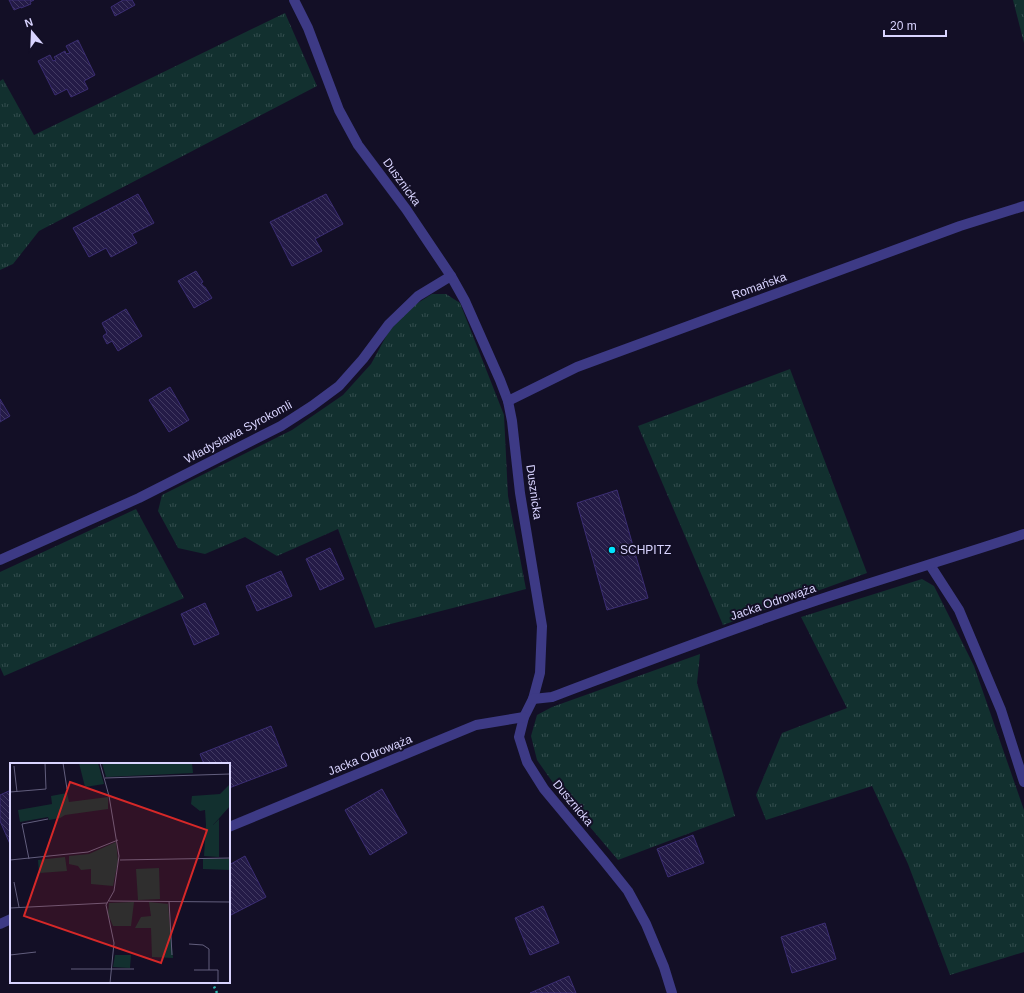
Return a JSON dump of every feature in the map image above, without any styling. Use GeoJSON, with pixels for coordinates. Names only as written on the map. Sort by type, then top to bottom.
{"type":"FeatureCollection","features":[{"type":"Feature","properties":{"kind":"street","name":"Dusznicka"},"geometry":{"type":"LineString","coordinates":[[294,0],[308,28],[339,110],[358,145],[406,208],[451,276],[465,301],[508,401],[512,421],[520,493],[542,626],[540,673],[533,699],[524,717],[519,738],[527,762],[544,789],[628,891],[646,924],[664,967],[672,993]]}},
{"type":"Feature","properties":{"kind":"street","name":"Romańska"},"geometry":{"type":"LineString","coordinates":[[508,401],[577,366],[960,226],[1024,206]]}},
{"type":"Feature","properties":{"kind":"street","name":"Władysława Syrokomli"},"geometry":{"type":"LineString","coordinates":[[0,560],[140,498],[281,426],[312,406],[338,386],[363,359],[389,324],[418,296],[451,276]]}},
{"type":"Feature","properties":{"kind":"street","name":"Jacka Odrowąża"},"geometry":{"type":"LineString","coordinates":[[533,699],[552,697],[723,633],[834,595],[1024,534]]}},
{"type":"Feature","properties":{"kind":"street"},"geometry":{"type":"LineString","coordinates":[[930,565],[959,610],[1001,710],[1024,782]]}},
{"type":"Feature","properties":{"kind":"street","name":"Jacka Odrowąża"},"geometry":{"type":"LineString","coordinates":[[230,827],[476,725],[524,717]]}},
{"type":"Feature","properties":{"kind":"street"},"geometry":{"type":"LineString","coordinates":[[0,924],[10,920]]}},
{"type":"Feature","properties":{"kind":"path"},"geometry":{"type":"LineString","coordinates":[[212,983],[217,993]]}},
{"type":"Feature","properties":{"kind":"green space"},"geometry":{"type":"Polygon","coordinates":[[[1013,0],[1024,0],[1024,43],[1013,0]]]}},
{"type":"Feature","properties":{"kind":"green space"},"geometry":{"type":"Polygon","coordinates":[[[285,13],[317,86],[39,231],[13,264],[0,270],[0,81],[3,79],[34,135],[285,13]]]}},
{"type":"Feature","properties":{"kind":"green space"},"geometry":{"type":"Polygon","coordinates":[[[432,294],[446,294],[460,303],[504,415],[508,496],[526,589],[375,628],[338,529],[277,556],[245,537],[205,554],[178,548],[158,511],[162,495],[292,430],[343,395],[371,364],[389,331],[413,306],[432,294]]]}},
{"type":"Feature","properties":{"kind":"green space"},"geometry":{"type":"Polygon","coordinates":[[[790,369],[867,573],[723,625],[638,426],[790,369]]]}},
{"type":"Feature","properties":{"kind":"green space"},"geometry":{"type":"Polygon","coordinates":[[[136,509],[184,598],[4,676],[0,667],[0,572],[136,509]]]}},
{"type":"Feature","properties":{"kind":"green space"},"geometry":{"type":"Polygon","coordinates":[[[922,579],[934,586],[974,666],[1024,810],[1024,952],[950,975],[908,864],[872,786],[766,820],[756,795],[782,733],[847,708],[801,617],[922,579]]]}},
{"type":"Feature","properties":{"kind":"green space"},"geometry":{"type":"Polygon","coordinates":[[[700,654],[697,683],[735,816],[618,860],[556,787],[537,760],[531,736],[537,715],[552,707],[700,654]]]}},
{"type":"Feature","properties":{"kind":"building"},"geometry":{"type":"Polygon","coordinates":[[[9,0],[34,0],[30,2],[31,4],[14,10],[9,0]]]}},
{"type":"Feature","properties":{"kind":"building"},"geometry":{"type":"Polygon","coordinates":[[[123,0],[132,0],[135,5],[115,16],[111,7],[123,0]]]}},
{"type":"Feature","properties":{"kind":"building"},"geometry":{"type":"Polygon","coordinates":[[[78,40],[95,75],[84,81],[88,89],[71,97],[67,89],[55,95],[38,61],[50,55],[53,61],[56,60],[54,57],[65,51],[66,54],[70,53],[66,46],[78,40]]]}},
{"type":"Feature","properties":{"kind":"building"},"geometry":{"type":"Polygon","coordinates":[[[138,194],[154,223],[132,234],[137,243],[111,257],[106,248],[89,257],[73,228],[138,194]]]}},
{"type":"Feature","properties":{"kind":"building"},"geometry":{"type":"Polygon","coordinates":[[[326,194],[343,224],[315,239],[322,251],[292,266],[270,222],[326,194]]]}},
{"type":"Feature","properties":{"kind":"building"},"geometry":{"type":"Polygon","coordinates":[[[196,271],[203,282],[201,283],[212,298],[194,308],[178,281],[196,271]]]}},
{"type":"Feature","properties":{"kind":"building"},"geometry":{"type":"Polygon","coordinates":[[[126,309],[142,336],[118,351],[112,341],[107,344],[103,336],[107,333],[102,323],[126,309]]]}},
{"type":"Feature","properties":{"kind":"building"},"geometry":{"type":"Polygon","coordinates":[[[170,387],[189,420],[169,432],[149,400],[170,387]]]}},
{"type":"Feature","properties":{"kind":"building"},"geometry":{"type":"Polygon","coordinates":[[[0,399],[10,416],[0,422],[0,399]]]}},
{"type":"Feature","properties":{"kind":"building","name":"SCHPITZ"},"geometry":{"type":"Polygon","coordinates":[[[617,490],[648,598],[607,610],[577,503],[617,490]]]}},
{"type":"Feature","properties":{"kind":"building"},"geometry":{"type":"Polygon","coordinates":[[[330,548],[344,579],[320,590],[306,559],[330,548]]]}},
{"type":"Feature","properties":{"kind":"building"},"geometry":{"type":"Polygon","coordinates":[[[281,571],[292,596],[257,611],[246,586],[281,571]]]}},
{"type":"Feature","properties":{"kind":"building"},"geometry":{"type":"Polygon","coordinates":[[[205,603],[219,634],[194,645],[181,614],[205,603]]]}},
{"type":"Feature","properties":{"kind":"building"},"geometry":{"type":"Polygon","coordinates":[[[271,726],[287,766],[230,788],[230,763],[204,763],[200,754],[271,726]]]}},
{"type":"Feature","properties":{"kind":"building"},"geometry":{"type":"Polygon","coordinates":[[[382,789],[407,833],[370,855],[345,810],[382,789]]]}},
{"type":"Feature","properties":{"kind":"building"},"geometry":{"type":"Polygon","coordinates":[[[10,790],[10,844],[0,821],[0,795],[10,790]]]}},
{"type":"Feature","properties":{"kind":"building"},"geometry":{"type":"Polygon","coordinates":[[[693,835],[704,863],[668,877],[657,849],[693,835]]]}},
{"type":"Feature","properties":{"kind":"building"},"geometry":{"type":"Polygon","coordinates":[[[245,856],[266,897],[230,915],[230,864],[245,856]]]}},
{"type":"Feature","properties":{"kind":"building"},"geometry":{"type":"Polygon","coordinates":[[[543,906],[559,943],[530,955],[515,918],[543,906]]]}},
{"type":"Feature","properties":{"kind":"building"},"geometry":{"type":"Polygon","coordinates":[[[825,923],[836,959],[792,973],[781,937],[825,923]]]}},
{"type":"Feature","properties":{"kind":"building"},"geometry":{"type":"Polygon","coordinates":[[[569,976],[576,993],[530,993],[569,976]]]}},
{"type":"Feature","properties":{"kind":"place","name":"SCHPITZ"},"geometry":{"type":"Point","coordinates":[612,550]}}]}
